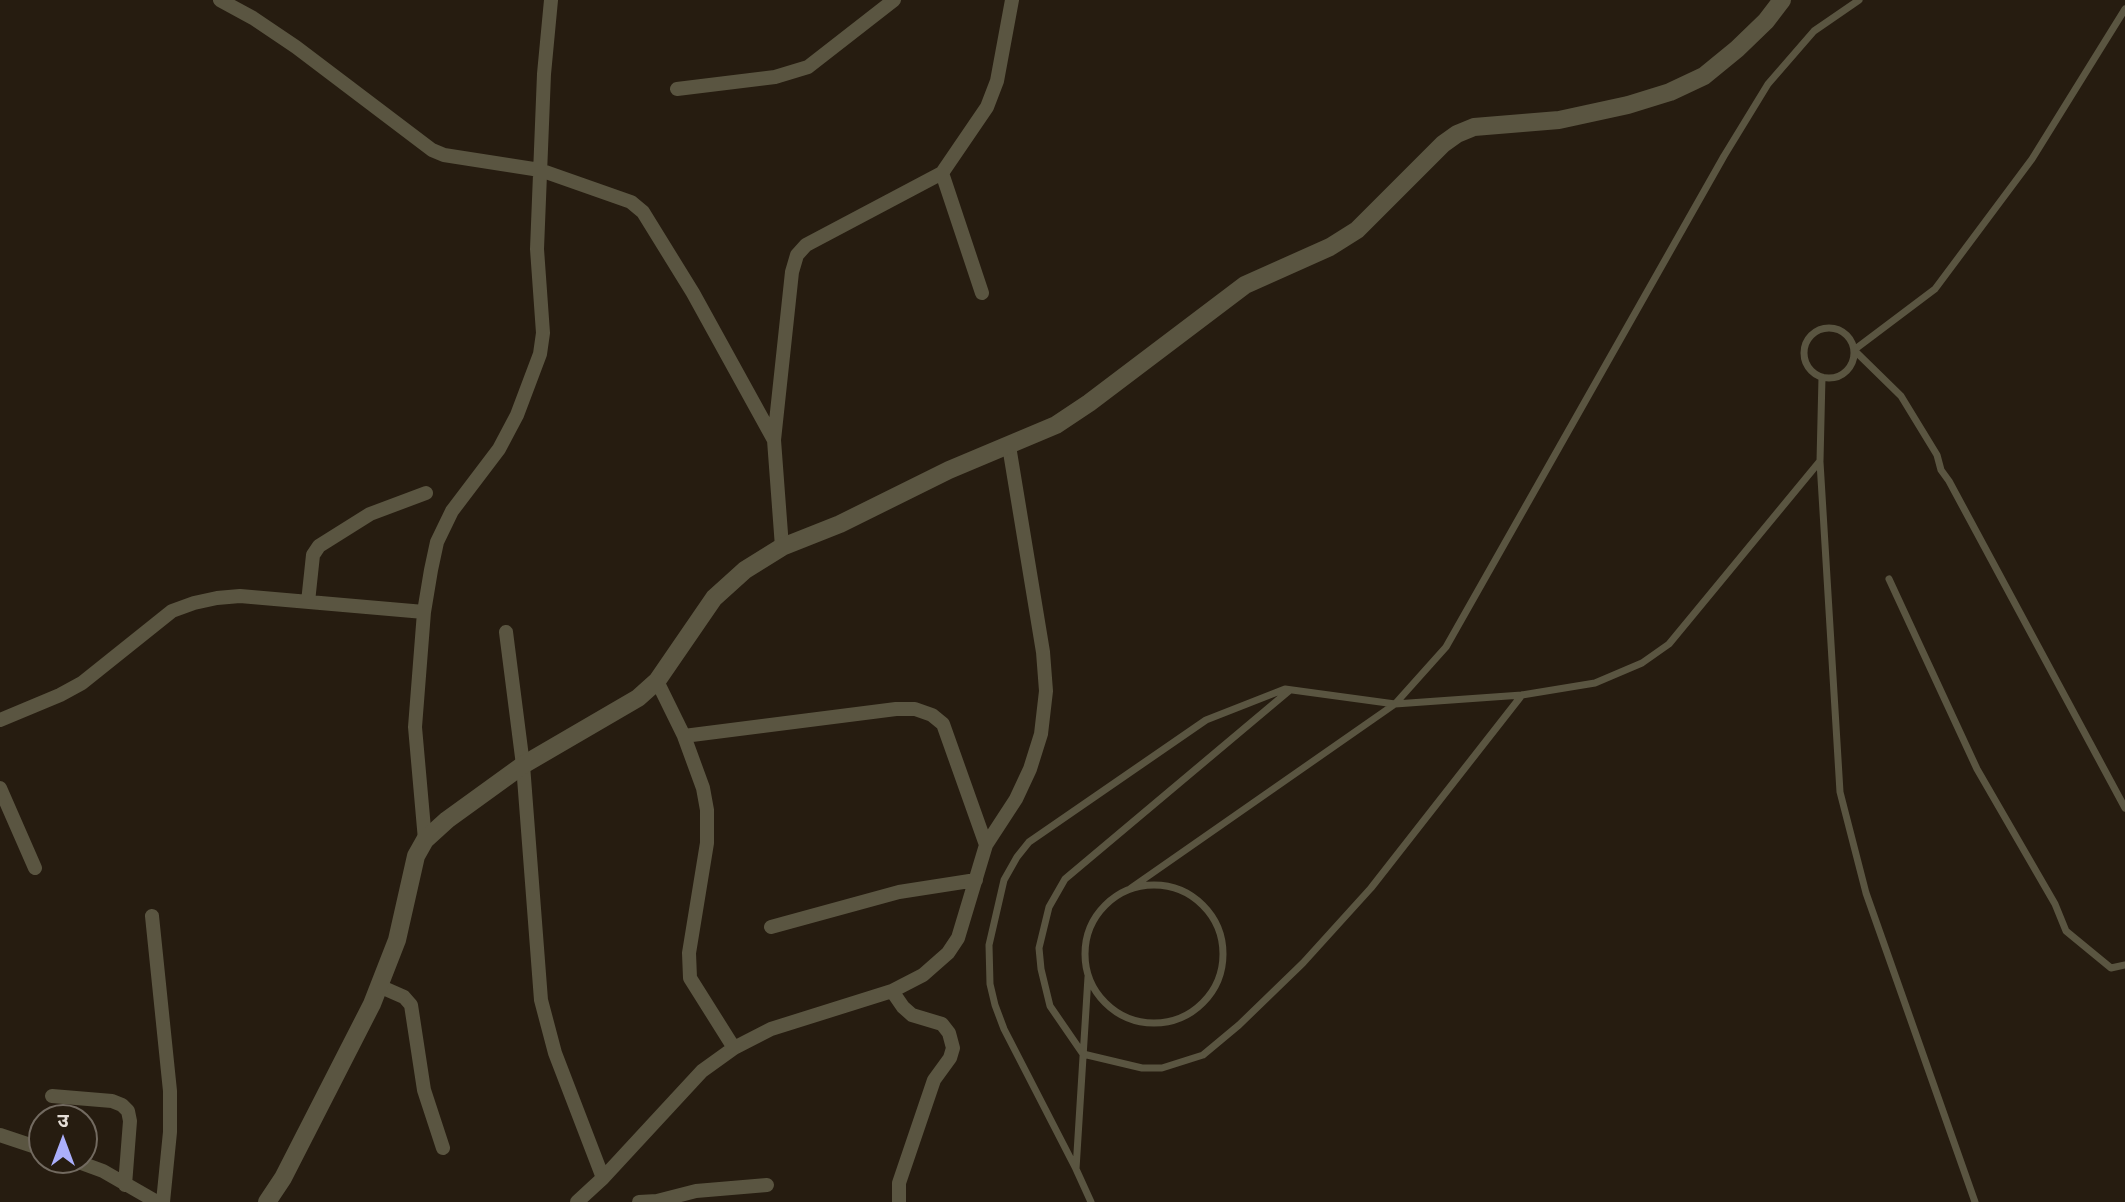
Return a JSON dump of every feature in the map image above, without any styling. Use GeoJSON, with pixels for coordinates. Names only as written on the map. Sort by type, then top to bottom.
{"type":"FeatureCollection","features":[{"type":"Feature","properties":{"kind":"street"},"geometry":{"type":"LineString","coordinates":[[220,0],[296,47],[432,150],[444,155],[540,170],[631,202],[643,212],[719,336],[774,440]]}},
{"type":"Feature","properties":{"kind":"street"},"geometry":{"type":"LineString","coordinates":[[425,840],[415,727],[424,612],[437,542],[453,511],[499,449],[517,415],[540,354],[543,333],[537,249],[544,74],[551,0]]}},
{"type":"Feature","properties":{"kind":"street"},"geometry":{"type":"LineString","coordinates":[[677,89],[775,77],[808,66],[894,0]]}},
{"type":"Feature","properties":{"kind":"street"},"geometry":{"type":"LineString","coordinates":[[782,547],[774,440],[792,272],[797,255],[806,245],[942,173],[987,107],[997,81],[1012,0]]}},
{"type":"Feature","properties":{"kind":"street"},"geometry":{"type":"LineString","coordinates":[[267,1202],[283,1178],[372,1004],[397,940],[416,856],[425,840],[447,820],[523,765],[638,698],[657,681],[714,598],[745,570],[782,547],[840,524],[949,470],[1056,425],[1245,285],[1330,247],[1357,230],[1443,144],[1457,134],[1474,127],[1559,120],[1628,105],[1670,92],[1704,76],[1737,49],[1766,21],[1782,0]]}},
{"type":"Feature","properties":{"kind":"street"},"geometry":{"type":"LineString","coordinates":[[942,173],[982,293]]}},
{"type":"Feature","properties":{"kind":"street"},"geometry":{"type":"LineString","coordinates":[[578,1202],[702,1071],[734,1048],[771,1029],[892,991],[923,975],[947,953],[958,938],[986,845],[1016,799],[1030,769],[1041,734],[1046,691],[1043,652],[1009,446]]}},
{"type":"Feature","properties":{"kind":"street"},"geometry":{"type":"LineString","coordinates":[[308,602],[313,555],[318,546],[370,513],[426,493]]}},
{"type":"Feature","properties":{"kind":"street"},"geometry":{"type":"LineString","coordinates":[[0,720],[82,683],[172,611],[216,598],[240,596],[424,612]]}},
{"type":"Feature","properties":{"kind":"street"},"geometry":{"type":"LineString","coordinates":[[506,632],[523,765],[541,1000],[555,1054],[603,1178]]}},
{"type":"Feature","properties":{"kind":"street"},"geometry":{"type":"LineString","coordinates":[[657,681],[684,736],[703,788],[708,828],[689,953],[690,978],[734,1048]]}},
{"type":"Feature","properties":{"kind":"street"},"geometry":{"type":"LineString","coordinates":[[684,736],[896,709],[915,709],[932,715],[943,724],[986,845]]}},
{"type":"Feature","properties":{"kind":"street"},"geometry":{"type":"LineString","coordinates":[[0,788],[36,868]]}},
{"type":"Feature","properties":{"kind":"street"},"geometry":{"type":"LineString","coordinates":[[771,927],[872,898],[976,880]]}},
{"type":"Feature","properties":{"kind":"street"},"geometry":{"type":"LineString","coordinates":[[152,916],[170,1091],[170,1132],[163,1202]]}},
{"type":"Feature","properties":{"kind":"street"},"geometry":{"type":"LineString","coordinates":[[379,986],[404,997],[411,1005],[424,1090],[443,1148]]}},
{"type":"Feature","properties":{"kind":"street"},"geometry":{"type":"LineString","coordinates":[[892,991],[903,1007],[912,1014],[947,1028],[953,1048],[950,1058],[934,1080],[899,1183],[899,1202]]}},
{"type":"Feature","properties":{"kind":"street"},"geometry":{"type":"LineString","coordinates":[[52,1096],[113,1101],[128,1111],[130,1121],[125,1185]]}},
{"type":"Feature","properties":{"kind":"street"},"geometry":{"type":"LineString","coordinates":[[0,1135],[28,1144]]}},
{"type":"Feature","properties":{"kind":"street"},"geometry":{"type":"LineString","coordinates":[[98,1169],[157,1202]]}},
{"type":"Feature","properties":{"kind":"street"},"geometry":{"type":"LineString","coordinates":[[639,1202],[695,1191],[767,1185]]}},
{"type":"Feature","properties":{"kind":"lane"},"geometry":{"type":"LineString","coordinates":[[1076,1168],[1088,976],[1084,950],[1091,923],[1108,902],[1395,704],[1446,646],[1724,156],[1768,84],[1814,31],[1859,0]]}},
{"type":"Feature","properties":{"kind":"lane"},"geometry":{"type":"LineString","coordinates":[[1854,351],[1935,289],[2032,159],[2125,9]]}},
{"type":"Feature","properties":{"kind":"lane"},"geometry":{"type":"LineString","coordinates":[[1837,329],[1852,341],[1853,360],[1841,375],[1822,377],[1813,372],[1807,364],[1805,345],[1818,330],[1837,329]]}},
{"type":"Feature","properties":{"kind":"lane"},"geometry":{"type":"LineString","coordinates":[[1854,351],[1901,396],[1937,455],[1941,470],[2125,808]]}},
{"type":"Feature","properties":{"kind":"lane"},"geometry":{"type":"LineString","coordinates":[[1822,377],[1819,461],[1840,792],[1866,893],[1975,1202]]}},
{"type":"Feature","properties":{"kind":"lane"},"geometry":{"type":"LineString","coordinates":[[1091,1202],[1004,1029],[990,984],[989,945],[1004,880],[1029,842],[1206,720],[1285,689],[1395,704],[1522,695],[1595,683],[1642,663],[1669,644],[1819,461]]}},
{"type":"Feature","properties":{"kind":"lane"},"geometry":{"type":"LineString","coordinates":[[1889,579],[1977,769],[2055,904],[2066,931],[2111,968],[2125,965]]}},
{"type":"Feature","properties":{"kind":"lane"},"geometry":{"type":"LineString","coordinates":[[1290,690],[1065,879],[1049,907],[1039,948],[1041,969],[1050,1006],[1083,1054],[1142,1068],[1161,1068],[1203,1055],[1239,1025],[1303,963],[1371,888],[1522,695]]}},
{"type":"Feature","properties":{"kind":"lane"},"geometry":{"type":"LineString","coordinates":[[1088,976],[1101,1000],[1123,1017],[1149,1024],[1177,1020],[1200,1007],[1217,985],[1224,959],[1220,932],[1207,908],[1185,892],[1172,888],[1158,885],[1131,888]]}}]}
